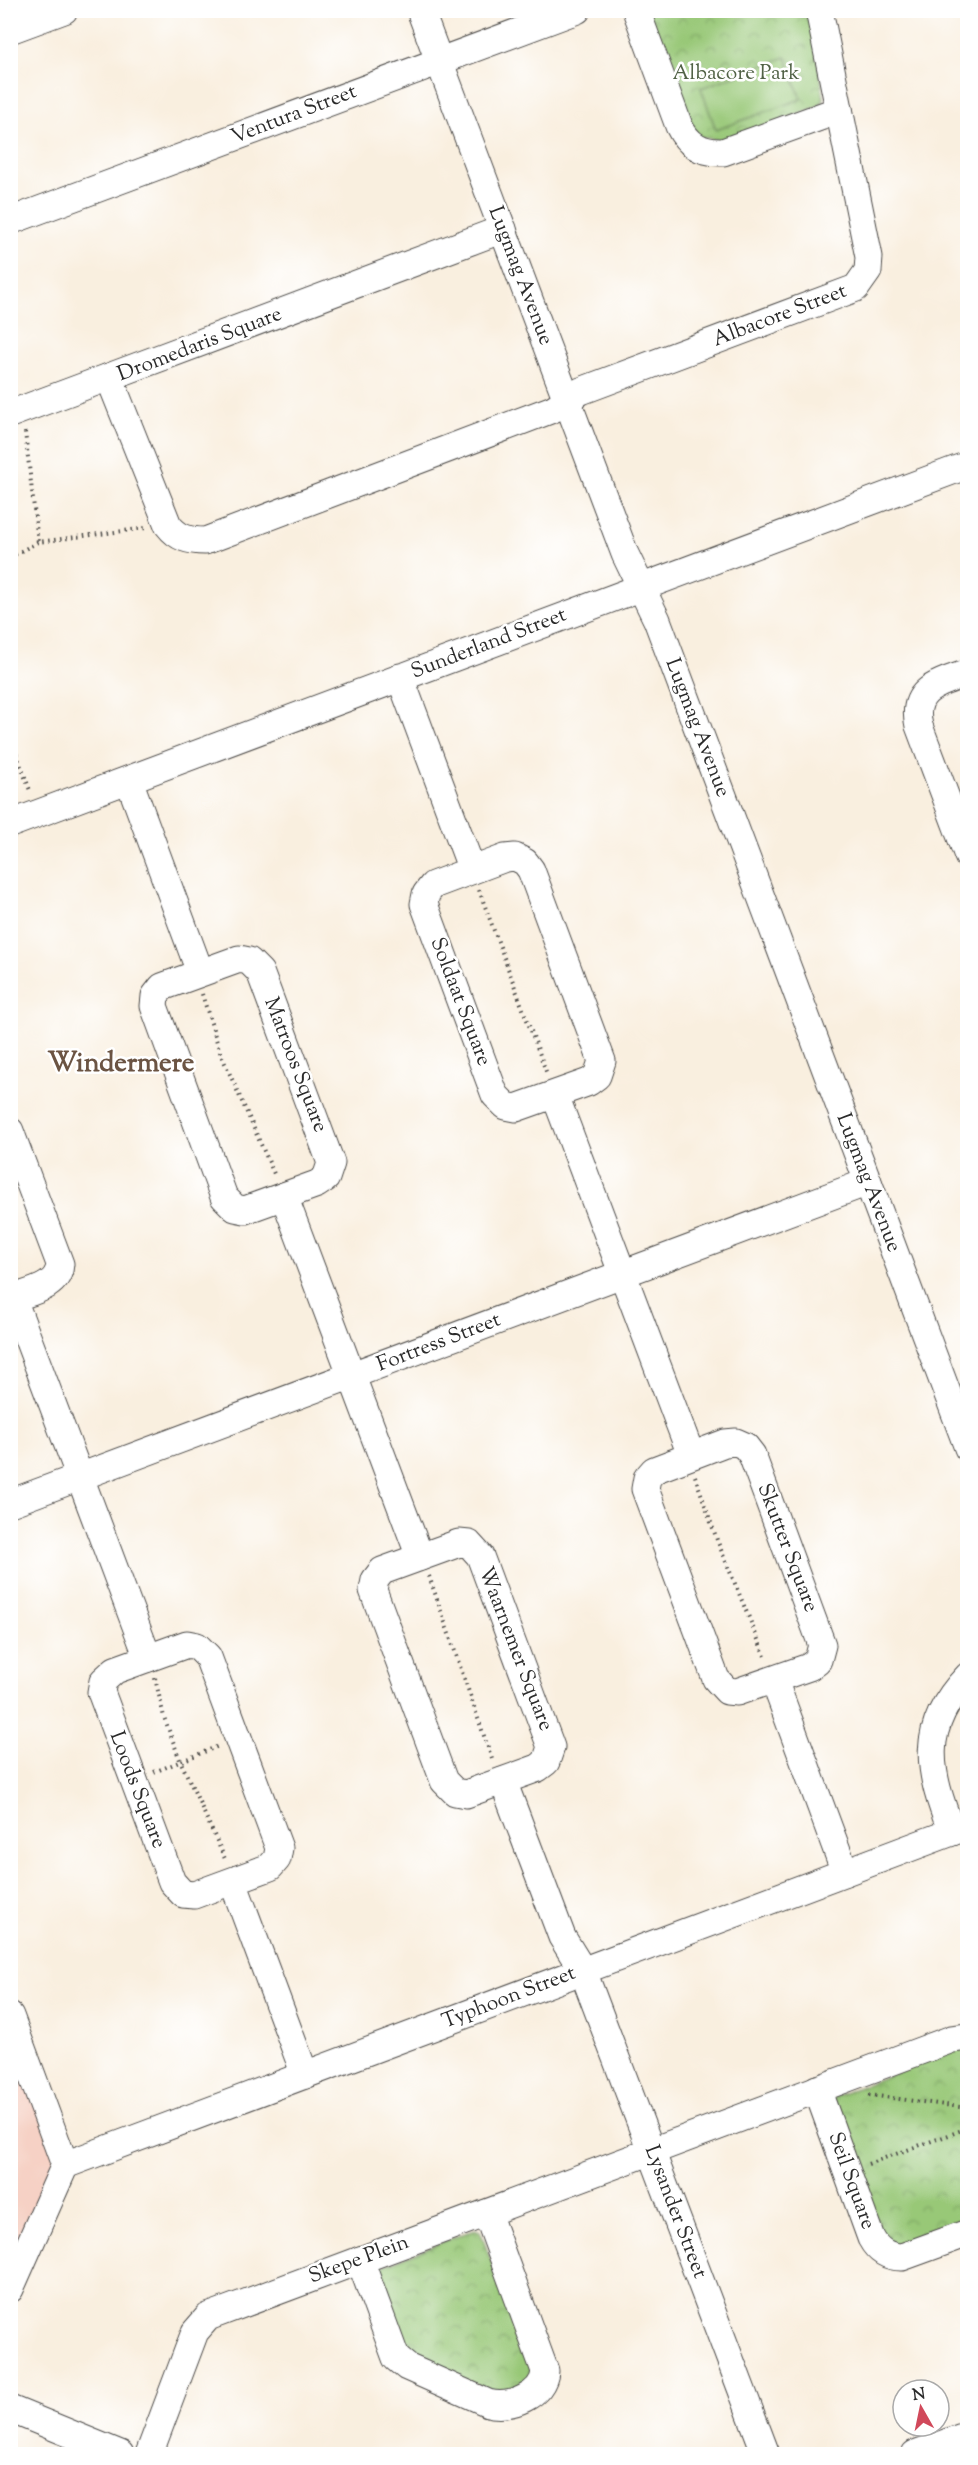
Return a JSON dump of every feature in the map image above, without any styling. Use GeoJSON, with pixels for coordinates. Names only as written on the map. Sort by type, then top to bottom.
{"type":"FeatureCollection","features":[{"type":"Feature","properties":{"kind":"street"},"geometry":{"type":"LineString","coordinates":[[10,30],[64,10]]}},
{"type":"Feature","properties":{"kind":"street","name":"Lugmag Avenue"},"geometry":{"type":"LineString","coordinates":[[420,10],[625,554],[657,620],[966,1436]]}},
{"type":"Feature","properties":{"kind":"street","name":"Ventura Street"},"geometry":{"type":"LineString","coordinates":[[10,221],[577,10]]}},
{"type":"Feature","properties":{"kind":"street"},"geometry":{"type":"LineString","coordinates":[[636,10],[679,126],[683,135],[697,148],[723,153],[839,110]]}},
{"type":"Feature","properties":{"kind":"street","name":"Albacore Street"},"geometry":{"type":"LineString","coordinates":[[567,400],[581,391],[849,291],[861,283],[868,271],[869,257],[819,10]]}},
{"type":"Feature","properties":{"kind":"street","name":"Dromedaris Square"},"geometry":{"type":"LineString","coordinates":[[168,525],[109,377],[503,229]]}},
{"type":"Feature","properties":{"kind":"street"},"geometry":{"type":"LineString","coordinates":[[16,412],[109,377]]}},
{"type":"Feature","properties":{"kind":"street"},"geometry":{"type":"LineString","coordinates":[[168,525],[184,538],[205,540],[553,409],[567,400]]}},
{"type":"Feature","properties":{"kind":"street","name":"Sunderland Street"},"geometry":{"type":"LineString","coordinates":[[10,824],[968,465]]}},
{"type":"Feature","properties":{"kind":"street"},"geometry":{"type":"LineString","coordinates":[[968,673],[932,687],[920,701],[917,710],[919,726],[968,856]]}},
{"type":"Feature","properties":{"kind":"street"},"geometry":{"type":"LineString","coordinates":[[400,677],[472,870]]}},
{"type":"Feature","properties":{"kind":"street"},"geometry":{"type":"LineString","coordinates":[[129,780],[200,972]]}},
{"type":"Feature","properties":{"kind":"street","name":"Soldaat Square"},"geometry":{"type":"LineString","coordinates":[[510,857],[520,859],[528,865],[601,1055],[602,1066],[593,1080],[516,1108],[506,1106],[498,1100],[424,904],[429,889],[438,883],[472,870],[510,857]]}},
{"type":"Feature","properties":{"kind":"street","name":"Matroos Square"},"geometry":{"type":"LineString","coordinates":[[239,959],[254,963],[260,972],[330,1157],[330,1168],[322,1181],[284,1196],[246,1210],[230,1205],[224,1197],[154,1006],[155,996],[162,987],[239,959]]}},
{"type":"Feature","properties":{"kind":"street"},"geometry":{"type":"LineString","coordinates":[[555,1095],[691,1455]]}},
{"type":"Feature","properties":{"kind":"street"},"geometry":{"type":"LineString","coordinates":[[10,1131],[60,1264],[58,1275],[51,1283],[12,1299],[148,1658]]}},
{"type":"Feature","properties":{"kind":"street","name":"Fortress Street"},"geometry":{"type":"LineString","coordinates":[[10,1503],[868,1182]]}},
{"type":"Feature","properties":{"kind":"street"},"geometry":{"type":"LineString","coordinates":[[284,1196],[420,1557]]}},
{"type":"Feature","properties":{"kind":"street","name":"Skutter Square"},"geometry":{"type":"LineString","coordinates":[[730,1442],[741,1443],[749,1450],[821,1640],[822,1651],[814,1664],[737,1692],[727,1691],[718,1684],[646,1494],[645,1483],[654,1470],[691,1455],[730,1442]]}},
{"type":"Feature","properties":{"kind":"street","name":"Waarnemer Square"},"geometry":{"type":"LineString","coordinates":[[459,1543],[469,1545],[477,1551],[551,1747],[546,1762],[538,1768],[466,1794],[455,1792],[447,1785],[374,1590],[378,1575],[387,1569],[420,1557],[459,1543]]}},
{"type":"Feature","properties":{"kind":"street","name":"Loods Square"},"geometry":{"type":"LineString","coordinates":[[187,1644],[202,1649],[208,1657],[279,1848],[277,1858],[270,1867],[194,1895],[178,1891],[172,1882],[102,1697],[102,1686],[110,1673],[148,1658],[187,1644]]}},
{"type":"Feature","properties":{"kind":"street","name":"Typhoon Street"},"geometry":{"type":"LineString","coordinates":[[65,2165],[960,1829],[934,1780],[932,1750],[939,1718],[947,1701],[968,1676]]}},
{"type":"Feature","properties":{"kind":"street"},"geometry":{"type":"LineString","coordinates":[[774,1680],[845,1872]]}},
{"type":"Feature","properties":{"kind":"street"},"geometry":{"type":"LineString","coordinates":[[503,1781],[562,1937],[583,1971]]}},
{"type":"Feature","properties":{"kind":"street"},"geometry":{"type":"LineString","coordinates":[[232,1882],[305,2075]]}},
{"type":"Feature","properties":{"kind":"street","name":"Lysander Street"},"geometry":{"type":"LineString","coordinates":[[583,1971],[766,2454]]}},
{"type":"Feature","properties":{"kind":"street"},"geometry":{"type":"LineString","coordinates":[[10,2016],[65,2165],[10,2289]]}},
{"type":"Feature","properties":{"kind":"street"},"geometry":{"type":"LineString","coordinates":[[652,2151],[952,2039],[968,2037]]}},
{"type":"Feature","properties":{"kind":"street","name":"Seil Square"},"geometry":{"type":"LineString","coordinates":[[818,2089],[871,2238],[880,2250],[886,2254],[902,2257],[968,2233]]}},
{"type":"Feature","properties":{"kind":"street","name":"Skepe Plein"},"geometry":{"type":"LineString","coordinates":[[149,2454],[195,2332],[202,2321],[214,2314],[652,2151]]}},
{"type":"Feature","properties":{"kind":"street"},"geometry":{"type":"LineString","coordinates":[[360,2260],[396,2358],[407,2367],[488,2403],[498,2405],[510,2403],[537,2391],[544,2381],[545,2371],[487,2213]]}},
{"type":"Feature","properties":{"kind":"street"},"geometry":{"type":"LineString","coordinates":[[10,2409],[120,2454]]}},
{"type":"Feature","properties":{"kind":"street"},"geometry":{"type":"LineString","coordinates":[[915,2454],[968,2435]]}},
{"type":"Feature","properties":{"kind":"path"},"geometry":{"type":"LineString","coordinates":[[16,412],[38,542]]}},
{"type":"Feature","properties":{"kind":"path"},"geometry":{"type":"LineString","coordinates":[[10,557],[38,542],[168,525]]}},
{"type":"Feature","properties":{"kind":"path"},"geometry":{"type":"LineString","coordinates":[[10,738],[38,813]]}},
{"type":"Feature","properties":{"kind":"path"},"geometry":{"type":"LineString","coordinates":[[472,870],[555,1095]]}},
{"type":"Feature","properties":{"kind":"path"},"geometry":{"type":"LineString","coordinates":[[200,972],[200,988],[220,1052],[284,1196]]}},
{"type":"Feature","properties":{"kind":"path"},"geometry":{"type":"LineString","coordinates":[[691,1455],[717,1540],[774,1680]]}},
{"type":"Feature","properties":{"kind":"path"},"geometry":{"type":"LineString","coordinates":[[420,1557],[432,1583],[485,1742],[503,1781]]}},
{"type":"Feature","properties":{"kind":"path"},"geometry":{"type":"LineString","coordinates":[[148,1658],[180,1760],[213,1828],[232,1882]]}},
{"type":"Feature","properties":{"kind":"path"},"geometry":{"type":"LineString","coordinates":[[134,1781],[180,1760],[239,1739]]}},
{"type":"Feature","properties":{"kind":"path"},"geometry":{"type":"LineString","coordinates":[[864,2095],[968,2108]]}},
{"type":"Feature","properties":{"kind":"path"},"geometry":{"type":"LineString","coordinates":[[848,2171],[968,2128]]}},
{"type":"Feature","properties":{"kind":"shaded area"},"geometry":{"type":"Polygon","coordinates":[[[11,2016],[65,2165],[11,2289],[11,2016]]]}},
{"type":"Feature","properties":{"kind":"green space","name":"Albacore Park"},"geometry":{"type":"Polygon","coordinates":[[[643,11],[811,11],[824,99],[819,106],[730,142],[694,136],[643,11]]]}},
{"type":"Feature","properties":{"kind":"green space"},"geometry":{"type":"Polygon","coordinates":[[[786,57],[801,99],[716,130],[701,88],[786,57]]]}},
{"type":"Feature","properties":{"kind":"green space"},"geometry":{"type":"Polygon","coordinates":[[[967,2045],[967,2225],[908,2248],[885,2244],[831,2098],[967,2045]]]}},
{"type":"Feature","properties":{"kind":"green space"},"geometry":{"type":"Polygon","coordinates":[[[475,2229],[480,2231],[535,2377],[507,2397],[408,2358],[375,2269],[475,2229]]]}},
{"type":"Feature","properties":{"kind":"district","name":"Windermere"},"geometry":{"type":"Point","coordinates":[121,1064]}}]}
